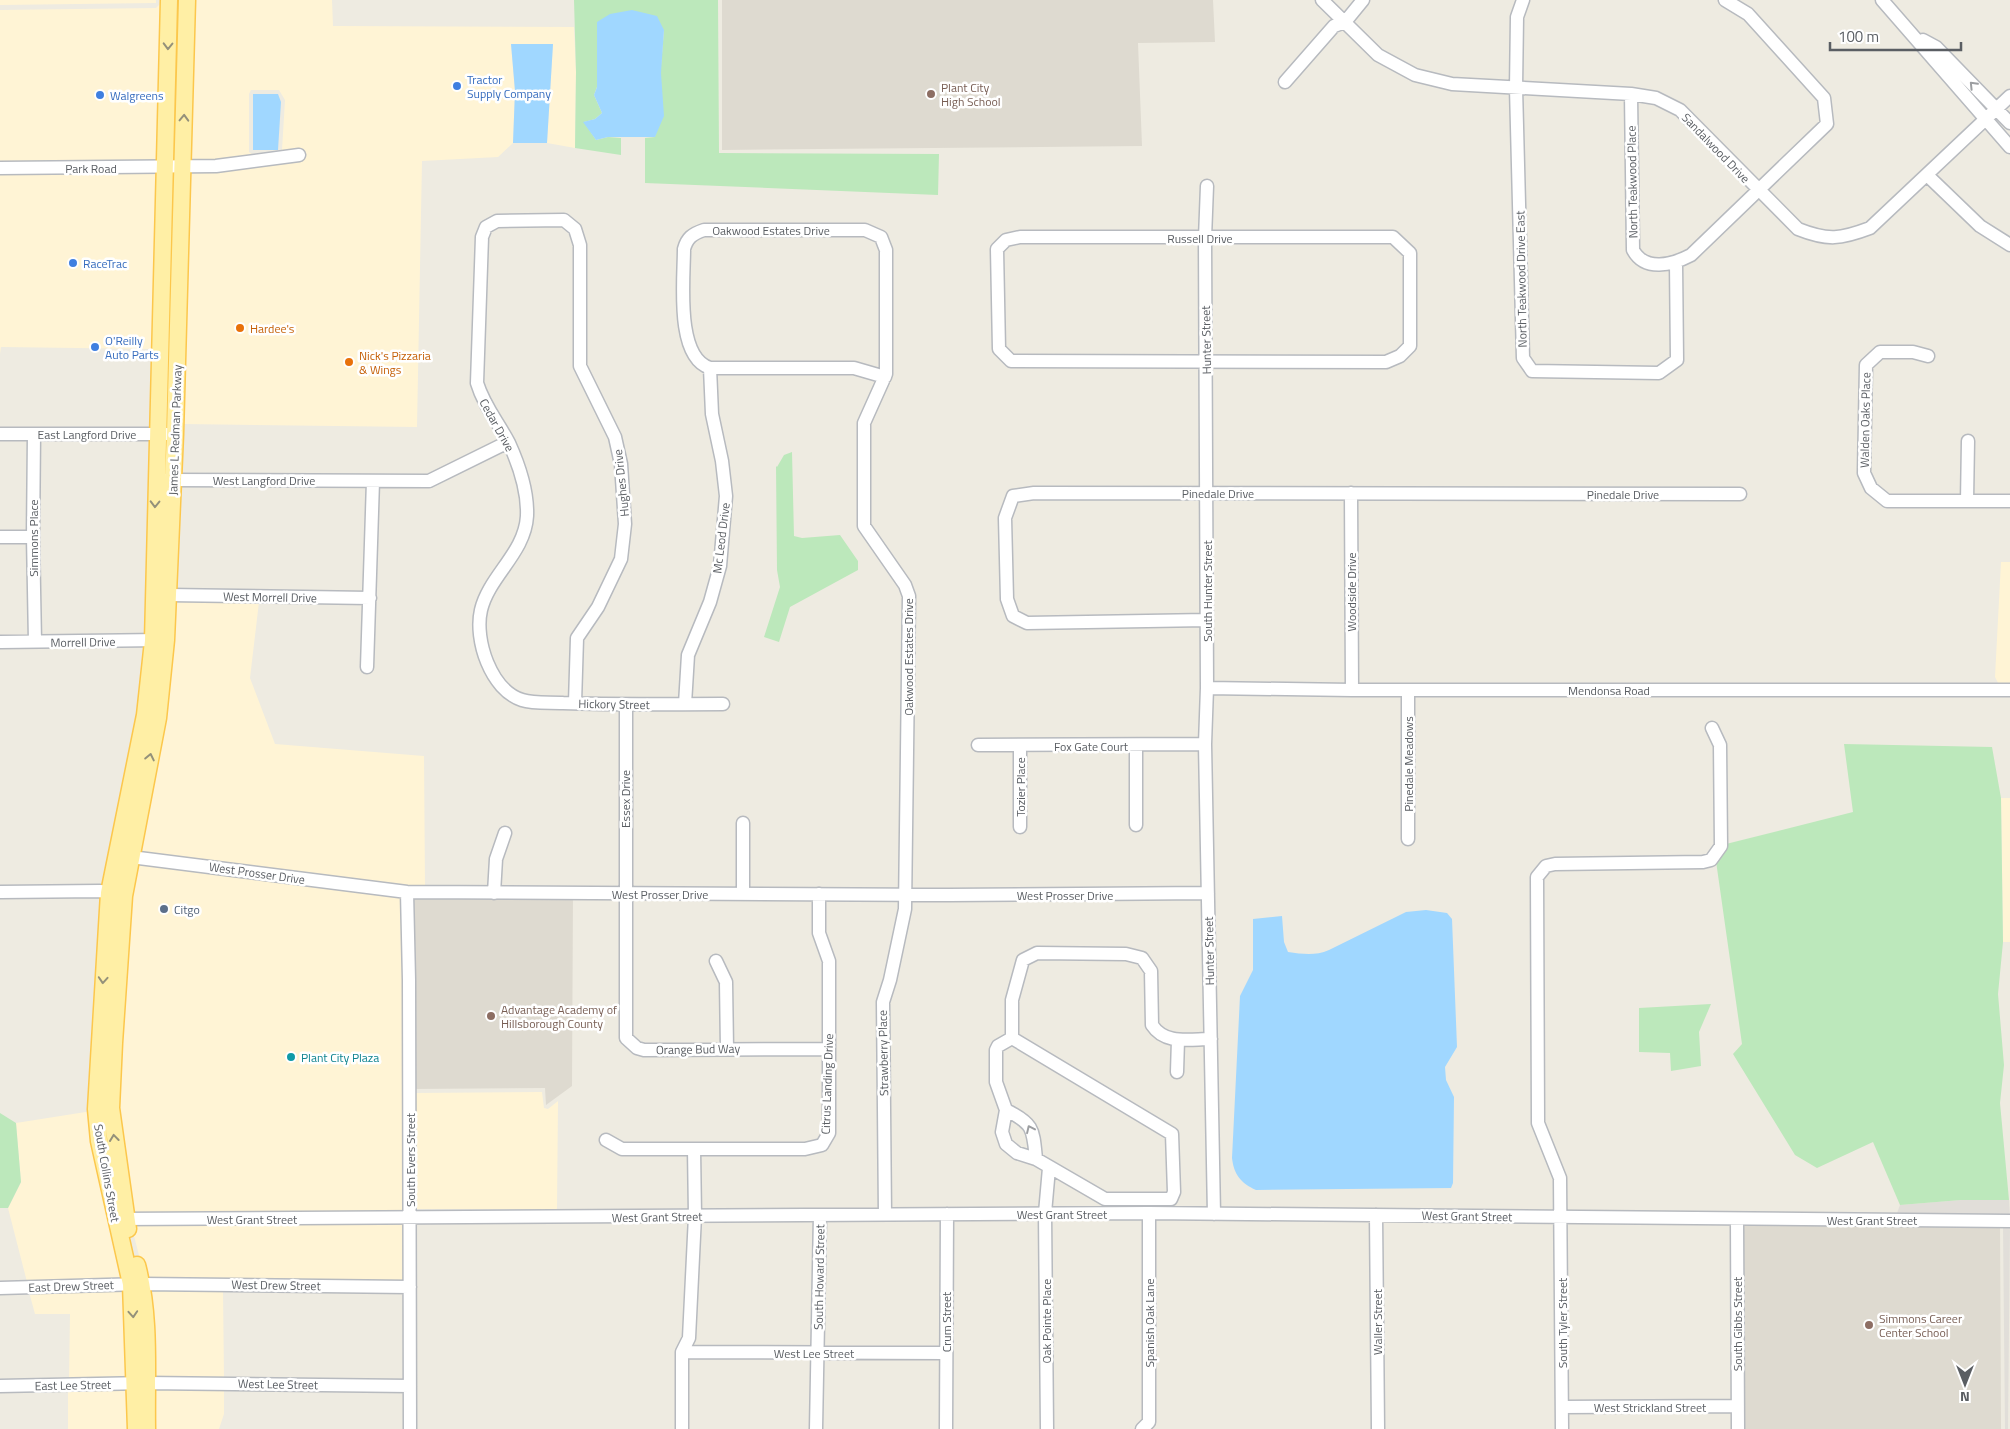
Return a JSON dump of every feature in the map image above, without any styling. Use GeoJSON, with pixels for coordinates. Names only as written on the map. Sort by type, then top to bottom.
{"type":"FeatureCollection","features":[{"type":"Feature","properties":{"kind":"main road","name":"James L Redman Parkway"},"geometry":{"type":"LineString","coordinates":[[123,856],[135,793],[137,754],[169,595],[179,293],[172,278],[175,195],[172,180],[174,167],[169,0]]}},
{"type":"Feature","properties":{"kind":"main road","name":"James L Redman Parkway"},"geometry":{"type":"LineString","coordinates":[[160,640],[155,530],[161,297],[174,167],[186,0]]}},
{"type":"Feature","properties":{"kind":"main road"},"geometry":{"type":"LineString","coordinates":[[161,297],[171,316],[170,347],[176,384]]}},
{"type":"Feature","properties":{"kind":"main road"},"geometry":{"type":"LineString","coordinates":[[160,347],[166,375],[166,398],[169,405],[176,410]]}},
{"type":"Feature","properties":{"kind":"main road"},"geometry":{"type":"LineString","coordinates":[[155,530],[160,561],[160,584],[162,591],[169,595]]}},
{"type":"Feature","properties":{"kind":"main road"},"geometry":{"type":"LineString","coordinates":[[123,856],[156,728],[160,640]]}},
{"type":"Feature","properties":{"kind":"main road","name":"South Collins Street"},"geometry":{"type":"LineString","coordinates":[[123,856],[116,894],[98,1045],[96,1109],[98,1142],[146,1317],[136,1429]]}},
{"type":"Feature","properties":{"kind":"main road","name":"South Collins Street"},"geometry":{"type":"LineString","coordinates":[[116,894],[118,977],[111,1108],[120,1219]]}},
{"type":"Feature","properties":{"kind":"main road","name":"South Collins Street"},"geometry":{"type":"LineString","coordinates":[[140,1383],[147,1429]]}},
{"type":"Feature","properties":{"kind":"street","name":"Sandalwood Drive"},"geometry":{"type":"LineString","coordinates":[[1322,0],[1378,55],[1415,75],[1452,84],[1631,94],[1656,98],[1680,110],[1757,190],[1798,229],[1817,236],[1842,238],[1870,228],[2010,96]]}},
{"type":"Feature","properties":{"kind":"street"},"geometry":{"type":"LineString","coordinates":[[1285,82],[1334,26],[1345,22],[1363,0]]}},
{"type":"Feature","properties":{"kind":"street"},"geometry":{"type":"LineString","coordinates":[[1516,88],[1517,17],[1523,0]]}},
{"type":"Feature","properties":{"kind":"street"},"geometry":{"type":"LineString","coordinates":[[1676,263],[1691,255],[1828,124],[1824,98],[1748,14],[1725,0]]}},
{"type":"Feature","properties":{"kind":"street"},"geometry":{"type":"LineString","coordinates":[[1882,0],[2010,146]]}},
{"type":"Feature","properties":{"kind":"street"},"geometry":{"type":"LineString","coordinates":[[1914,35],[1936,47],[2010,123]]}},
{"type":"Feature","properties":{"kind":"street","name":"North Teakwood Drive East"},"geometry":{"type":"LineString","coordinates":[[1516,88],[1523,358],[1532,372],[1658,374],[1677,360],[1676,263]]}},
{"type":"Feature","properties":{"kind":"street","name":"North Teakwood Place"},"geometry":{"type":"LineString","coordinates":[[1631,94],[1633,250],[1638,259],[1647,264],[1676,263]]}},
{"type":"Feature","properties":{"kind":"street","name":"Park Road"},"geometry":{"type":"LineString","coordinates":[[0,168],[216,166],[299,155]]}},
{"type":"Feature","properties":{"kind":"street"},"geometry":{"type":"LineString","coordinates":[[1927,175],[1980,226],[2010,245]]}},
{"type":"Feature","properties":{"kind":"street","name":"Hunter Street"},"geometry":{"type":"LineString","coordinates":[[1207,186],[1205,238],[1208,493]]}},
{"type":"Feature","properties":{"kind":"street","name":"Hughes Drive"},"geometry":{"type":"LineString","coordinates":[[486,227],[497,221],[564,220],[575,230],[580,245],[580,366],[615,437],[621,464],[625,524],[621,559],[598,607],[577,638],[575,703]]}},
{"type":"Feature","properties":{"kind":"street","name":"Cedar Drive"},"geometry":{"type":"LineString","coordinates":[[486,227],[482,237],[477,383],[482,400],[508,442],[524,481],[527,517],[518,548],[491,587],[481,611],[481,646],[495,679],[508,693]]}},
{"type":"Feature","properties":{"kind":"street","name":"Oakwood Estates Drive"},"geometry":{"type":"LineString","coordinates":[[710,368],[701,365],[695,358],[684,324],[684,249],[687,240],[694,233],[704,230],[865,230],[881,237],[886,250],[887,362],[885,377],[864,423],[864,526],[905,585],[909,596],[906,895]]}},
{"type":"Feature","properties":{"kind":"street","name":"Russell Drive"},"geometry":{"type":"LineString","coordinates":[[1020,237],[1393,237],[1410,253],[1410,346],[1400,356],[1386,362],[1206,363],[1011,361],[999,349],[997,249],[1006,240],[1020,237]]}},
{"type":"Feature","properties":{"kind":"street","name":"Walden Oaks Place"},"geometry":{"type":"LineString","coordinates":[[1928,356],[1913,352],[1880,352],[1866,365],[1864,473],[1870,488],[1886,501],[2010,501]]}},
{"type":"Feature","properties":{"kind":"street"},"geometry":{"type":"LineString","coordinates":[[710,368],[854,368],[885,377]]}},
{"type":"Feature","properties":{"kind":"street","name":"Mc Leod Drive"},"geometry":{"type":"LineString","coordinates":[[685,704],[688,655],[710,602],[720,566],[726,496],[722,461],[712,414],[710,368]]}},
{"type":"Feature","properties":{"kind":"street","name":"East Langford Drive"},"geometry":{"type":"LineString","coordinates":[[0,434],[175,434]]}},
{"type":"Feature","properties":{"kind":"street","name":"Simmons Place"},"geometry":{"type":"LineString","coordinates":[[34,434],[35,642]]}},
{"type":"Feature","properties":{"kind":"street"},"geometry":{"type":"LineString","coordinates":[[1967,501],[1968,441]]}},
{"type":"Feature","properties":{"kind":"street","name":"West Langford Drive"},"geometry":{"type":"LineString","coordinates":[[156,480],[429,481],[508,442]]}},
{"type":"Feature","properties":{"kind":"street"},"geometry":{"type":"LineString","coordinates":[[367,667],[373,481]]}},
{"type":"Feature","properties":{"kind":"street","name":"Pinedale Drive"},"geometry":{"type":"LineString","coordinates":[[1207,620],[1027,623],[1014,616],[1007,598],[1005,518],[1013,496],[1034,493],[1740,494]]}},
{"type":"Feature","properties":{"kind":"street","name":"South Hunter Street"},"geometry":{"type":"LineString","coordinates":[[1207,688],[1208,493]]}},
{"type":"Feature","properties":{"kind":"street","name":"Woodside Drive"},"geometry":{"type":"LineString","coordinates":[[1351,493],[1352,690]]}},
{"type":"Feature","properties":{"kind":"street"},"geometry":{"type":"LineString","coordinates":[[0,537],[33,537]]}},
{"type":"Feature","properties":{"kind":"street","name":"West Morrell Drive"},"geometry":{"type":"LineString","coordinates":[[169,595],[370,598]]}},
{"type":"Feature","properties":{"kind":"street","name":"Morrell Drive"},"geometry":{"type":"LineString","coordinates":[[0,642],[160,640]]}},
{"type":"Feature","properties":{"kind":"street","name":"Hunter Street"},"geometry":{"type":"LineString","coordinates":[[1207,688],[1205,744],[1214,1214]]}},
{"type":"Feature","properties":{"kind":"street","name":"Mendonsa Road"},"geometry":{"type":"LineString","coordinates":[[1207,688],[1352,690],[2010,690]]}},
{"type":"Feature","properties":{"kind":"street","name":"Pinedale Meadows"},"geometry":{"type":"LineString","coordinates":[[1408,690],[1408,839]]}},
{"type":"Feature","properties":{"kind":"street","name":"Hickory Street"},"geometry":{"type":"LineString","coordinates":[[508,693],[523,701],[626,705],[723,704]]}},
{"type":"Feature","properties":{"kind":"street","name":"Essex Drive"},"geometry":{"type":"LineString","coordinates":[[625,894],[626,705]]}},
{"type":"Feature","properties":{"kind":"street","name":"South Tyler Street"},"geometry":{"type":"LineString","coordinates":[[1562,1429],[1560,1178],[1538,1123],[1537,878],[1546,866],[1554,864],[1703,862],[1711,860],[1720,846],[1720,745],[1712,728]]}},
{"type":"Feature","properties":{"kind":"street","name":"Fox Gate Court"},"geometry":{"type":"LineString","coordinates":[[978,745],[1136,746],[1205,744]]}},
{"type":"Feature","properties":{"kind":"street","name":"Tozier Place"},"geometry":{"type":"LineString","coordinates":[[1020,746],[1020,827]]}},
{"type":"Feature","properties":{"kind":"street"},"geometry":{"type":"LineString","coordinates":[[1136,746],[1136,825]]}},
{"type":"Feature","properties":{"kind":"street"},"geometry":{"type":"LineString","coordinates":[[743,824],[743,894]]}},
{"type":"Feature","properties":{"kind":"street"},"geometry":{"type":"LineString","coordinates":[[494,893],[496,859],[504,833]]}},
{"type":"Feature","properties":{"kind":"street","name":"West Prosser Drive"},"geometry":{"type":"LineString","coordinates":[[123,856],[407,892],[906,895],[1208,893]]}},
{"type":"Feature","properties":{"kind":"street"},"geometry":{"type":"LineString","coordinates":[[0,892],[116,894]]}},
{"type":"Feature","properties":{"kind":"street","name":"South Evers Street"},"geometry":{"type":"LineString","coordinates":[[407,892],[409,980],[410,1429]]}},
{"type":"Feature","properties":{"kind":"street","name":"Orange Bud Way"},"geometry":{"type":"LineString","coordinates":[[625,894],[626,1038],[637,1048],[644,1050],[829,1048]]}},
{"type":"Feature","properties":{"kind":"street","name":"Citrus Landing Drive"},"geometry":{"type":"LineString","coordinates":[[606,1140],[622,1149],[805,1149],[822,1145],[829,1133],[829,960],[819,933],[819,894]]}},
{"type":"Feature","properties":{"kind":"street","name":"Strawberry Place"},"geometry":{"type":"LineString","coordinates":[[886,1214],[882,1002],[903,922],[906,895]]}},
{"type":"Feature","properties":{"kind":"street"},"geometry":{"type":"LineString","coordinates":[[1012,1038],[1012,1000],[1019,968],[1023,960],[1037,953],[1126,954],[1142,958],[1151,972],[1152,1025],[1163,1036],[1178,1040],[1210,1039]]}},
{"type":"Feature","properties":{"kind":"street"},"geometry":{"type":"LineString","coordinates":[[716,960],[726,982],[727,1049]]}},
{"type":"Feature","properties":{"kind":"street"},"geometry":{"type":"LineString","coordinates":[[1012,1038],[1173,1136],[1174,1192],[1168,1200],[1109,1200],[1036,1160],[1017,1153],[1006,1144],[1002,1132],[1006,1110],[996,1082],[996,1050],[998,1046],[1012,1038]]}},
{"type":"Feature","properties":{"kind":"street"},"geometry":{"type":"LineString","coordinates":[[1177,1072],[1178,1040]]}},
{"type":"Feature","properties":{"kind":"street"},"geometry":{"type":"LineString","coordinates":[[1006,1110],[1025,1120],[1033,1133],[1036,1160]]}},
{"type":"Feature","properties":{"kind":"street"},"geometry":{"type":"LineString","coordinates":[[682,1429],[682,1352],[689,1338],[695,1216],[694,1149]]}},
{"type":"Feature","properties":{"kind":"street","name":"Oak Pointe Place"},"geometry":{"type":"LineString","coordinates":[[1047,1429],[1045,1213],[1049,1168]]}},
{"type":"Feature","properties":{"kind":"street","name":"West Grant Street"},"geometry":{"type":"LineString","coordinates":[[120,1219],[410,1219],[1149,1213],[1737,1220],[2010,1221]]}},
{"type":"Feature","properties":{"kind":"street","name":"Spanish Oak Lane"},"geometry":{"type":"LineString","coordinates":[[1142,1429],[1149,1422],[1149,1213]]}},
{"type":"Feature","properties":{"kind":"street","name":"Crum Street"},"geometry":{"type":"LineString","coordinates":[[946,1429],[947,1214]]}},
{"type":"Feature","properties":{"kind":"street","name":"South Howard Street"},"geometry":{"type":"LineString","coordinates":[[816,1429],[820,1215]]}},
{"type":"Feature","properties":{"kind":"street","name":"Waller Street"},"geometry":{"type":"LineString","coordinates":[[1376,1215],[1378,1429]]}},
{"type":"Feature","properties":{"kind":"street","name":"South Gibbs Street"},"geometry":{"type":"LineString","coordinates":[[1737,1220],[1738,1429]]}},
{"type":"Feature","properties":{"kind":"street","name":"West Drew Street"},"geometry":{"type":"LineString","coordinates":[[136,1284],[410,1287]]}},
{"type":"Feature","properties":{"kind":"street","name":"East Drew Street"},"geometry":{"type":"LineString","coordinates":[[0,1288],[136,1284]]}},
{"type":"Feature","properties":{"kind":"street","name":"West Lee Street"},"geometry":{"type":"LineString","coordinates":[[682,1352],[946,1353]]}},
{"type":"Feature","properties":{"kind":"street","name":"West Lee Street"},"geometry":{"type":"LineString","coordinates":[[140,1383],[410,1386]]}},
{"type":"Feature","properties":{"kind":"street","name":"East Lee Street"},"geometry":{"type":"LineString","coordinates":[[0,1386],[140,1383]]}},
{"type":"Feature","properties":{"kind":"street","name":"West Strickland Street"},"geometry":{"type":"LineString","coordinates":[[1562,1407],[1738,1406]]}},
{"type":"Feature","properties":{"kind":"shaded area"},"geometry":{"type":"Polygon","coordinates":[[[0,0],[156,0],[156,3],[0,5],[0,0]]]}},
{"type":"Feature","properties":{"kind":"shaded area"},"geometry":{"type":"Polygon","coordinates":[[[160,0],[165,0],[161,163],[0,162],[0,10],[156,8],[160,4],[160,0]]]}},
{"type":"Feature","properties":{"kind":"shaded area"},"geometry":{"type":"Polygon","coordinates":[[[191,0],[332,0],[333,26],[574,27],[576,72],[575,148],[547,143],[553,44],[511,44],[515,91],[513,143],[498,157],[422,161],[417,427],[183,424],[191,0]],[[251,90],[249,94],[249,152],[253,155],[279,154],[282,150],[285,100],[279,90],[251,90]]]}},
{"type":"Feature","properties":{"kind":"shaded area","name":"Plant City High School"},"geometry":{"type":"Polygon","coordinates":[[[722,0],[1213,0],[1215,42],[1138,43],[1142,146],[722,150],[722,0]]]}},
{"type":"Feature","properties":{"kind":"shaded area"},"geometry":{"type":"Polygon","coordinates":[[[0,173],[161,173],[155,349],[1,347],[0,354],[0,173]]]}},
{"type":"Feature","properties":{"kind":"shaded area"},"geometry":{"type":"Polygon","coordinates":[[[2001,562],[2010,562],[2010,685],[1999,685],[1995,677],[2001,562]]]}},
{"type":"Feature","properties":{"kind":"shaded area"},"geometry":{"type":"Polygon","coordinates":[[[173,601],[259,602],[250,678],[275,744],[424,756],[425,887],[407,887],[136,852],[173,601]]]}},
{"type":"Feature","properties":{"kind":"shaded area"},"geometry":{"type":"Polygon","coordinates":[[[2001,798],[2010,798],[2010,942],[2003,942],[2001,798]]]}},
{"type":"Feature","properties":{"kind":"shaded area"},"geometry":{"type":"Polygon","coordinates":[[[134,862],[402,897],[405,1214],[129,1214],[116,1107],[134,862]]]}},
{"type":"Feature","properties":{"kind":"shaded area","name":"Advantage Academy of Hillsborough County"},"geometry":{"type":"Polygon","coordinates":[[[407,892],[573,893],[572,1086],[546,1105],[545,1088],[410,1089],[407,892]]]}},
{"type":"Feature","properties":{"kind":"shaded area"},"geometry":{"type":"Polygon","coordinates":[[[542,1092],[544,1108],[548,1109],[558,1101],[557,1209],[414,1209],[414,1093],[542,1092]]]}},
{"type":"Feature","properties":{"kind":"shaded area"},"geometry":{"type":"Polygon","coordinates":[[[92,1111],[125,1279],[27,1282],[8,1208],[21,1182],[16,1123],[92,1111]]]}},
{"type":"Feature","properties":{"kind":"shaded area"},"geometry":{"type":"Polygon","coordinates":[[[1961,1200],[2009,1200],[2010,1216],[1896,1216],[1900,1205],[1961,1200]]]}},
{"type":"Feature","properties":{"kind":"shaded area","name":"Simmons Career Center School"},"geometry":{"type":"Polygon","coordinates":[[[1737,1220],[2000,1221],[2001,1429],[1738,1429],[1737,1220]]]}},
{"type":"Feature","properties":{"kind":"shaded area"},"geometry":{"type":"Polygon","coordinates":[[[131,1224],[405,1224],[406,1282],[145,1279],[131,1224]]]}},
{"type":"Feature","properties":{"kind":"shaded area"},"geometry":{"type":"Polygon","coordinates":[[[2003,1226],[2010,1226],[2008,1429],[2005,1429],[2003,1226]]]}},
{"type":"Feature","properties":{"kind":"shaded area"},"geometry":{"type":"Polygon","coordinates":[[[147,1289],[223,1290],[224,1379],[151,1378],[147,1289]]]}},
{"type":"Feature","properties":{"kind":"shaded area"},"geometry":{"type":"Polygon","coordinates":[[[126,1290],[130,1379],[69,1380],[70,1314],[35,1314],[29,1292],[126,1290]]]}},
{"type":"Feature","properties":{"kind":"shaded area"},"geometry":{"type":"Polygon","coordinates":[[[151,1388],[224,1389],[224,1414],[219,1429],[151,1429],[151,1388]]]}},
{"type":"Feature","properties":{"kind":"shaded area"},"geometry":{"type":"Polygon","coordinates":[[[130,1389],[131,1429],[68,1429],[68,1390],[130,1389]]]}},
{"type":"Feature","properties":{"kind":"green space"},"geometry":{"type":"Polygon","coordinates":[[[574,0],[718,0],[719,153],[939,154],[938,195],[645,183],[645,138],[655,137],[664,30],[597,22],[597,87],[594,95],[602,113],[595,119],[584,122],[596,140],[608,137],[621,138],[621,155],[575,148],[576,72],[574,0]]]}},
{"type":"Feature","properties":{"kind":"green space"},"geometry":{"type":"Polygon","coordinates":[[[792,452],[794,536],[802,538],[840,535],[858,561],[858,570],[790,607],[779,642],[764,637],[780,587],[777,570],[776,466],[784,455],[792,452]]]}},
{"type":"Feature","properties":{"kind":"green space"},"geometry":{"type":"Polygon","coordinates":[[[1844,744],[1992,747],[2001,798],[2003,942],[1998,994],[2004,1065],[2000,1103],[2009,1200],[1961,1200],[1900,1205],[1873,1142],[1817,1168],[1795,1155],[1733,1054],[1742,1044],[1714,847],[1853,812],[1844,744]]]}},
{"type":"Feature","properties":{"kind":"green space"},"geometry":{"type":"Polygon","coordinates":[[[1711,1004],[1699,1032],[1701,1066],[1671,1071],[1670,1053],[1639,1052],[1639,1008],[1711,1004]]]}},
{"type":"Feature","properties":{"kind":"green space"},"geometry":{"type":"Polygon","coordinates":[[[0,1113],[16,1123],[21,1182],[8,1208],[0,1208],[0,1113]]]}},
{"type":"Feature","properties":{"kind":"water"},"geometry":{"type":"Polygon","coordinates":[[[632,10],[657,16],[664,30],[661,73],[664,116],[655,137],[608,137],[596,140],[583,122],[595,119],[602,113],[594,95],[597,87],[597,22],[610,14],[632,10]]]}},
{"type":"Feature","properties":{"kind":"water"},"geometry":{"type":"Polygon","coordinates":[[[511,44],[553,44],[547,143],[513,143],[515,91],[511,44]]]}},
{"type":"Feature","properties":{"kind":"water"},"geometry":{"type":"Polygon","coordinates":[[[253,94],[278,94],[281,102],[278,150],[253,150],[253,94]]]}},
{"type":"Feature","properties":{"kind":"water"},"geometry":{"type":"Polygon","coordinates":[[[1426,910],[1447,913],[1452,919],[1457,1047],[1445,1067],[1446,1080],[1454,1097],[1453,1183],[1451,1188],[1256,1190],[1246,1184],[1239,1178],[1234,1169],[1232,1158],[1240,996],[1253,970],[1253,919],[1282,916],[1284,942],[1288,952],[1314,954],[1329,950],[1406,912],[1426,910]]]}},
{"type":"Feature","properties":{"kind":"place","name":"Tractor Supply Company"},"geometry":{"type":"Point","coordinates":[457,86]}},
{"type":"Feature","properties":{"kind":"place","name":"Plant City High School"},"geometry":{"type":"Point","coordinates":[931,94]}},
{"type":"Feature","properties":{"kind":"place","name":"Walgreens"},"geometry":{"type":"Point","coordinates":[100,95]}},
{"type":"Feature","properties":{"kind":"place","name":"RaceTrac"},"geometry":{"type":"Point","coordinates":[73,263]}},
{"type":"Feature","properties":{"kind":"place","name":"Hardee's"},"geometry":{"type":"Point","coordinates":[240,328]}},
{"type":"Feature","properties":{"kind":"place","name":"O'Reilly Auto Parts"},"geometry":{"type":"Point","coordinates":[95,347]}},
{"type":"Feature","properties":{"kind":"place","name":"Nick's Pizzaria & Wings"},"geometry":{"type":"Point","coordinates":[349,362]}},
{"type":"Feature","properties":{"kind":"place","name":"Citgo"},"geometry":{"type":"Point","coordinates":[164,909]}},
{"type":"Feature","properties":{"kind":"place","name":"Advantage Academy of Hillsborough County"},"geometry":{"type":"Point","coordinates":[491,1016]}},
{"type":"Feature","properties":{"kind":"place","name":"Plant City Plaza"},"geometry":{"type":"Point","coordinates":[291,1057]}},
{"type":"Feature","properties":{"kind":"place","name":"Simmons Career Center School"},"geometry":{"type":"Point","coordinates":[1869,1325]}}]}
